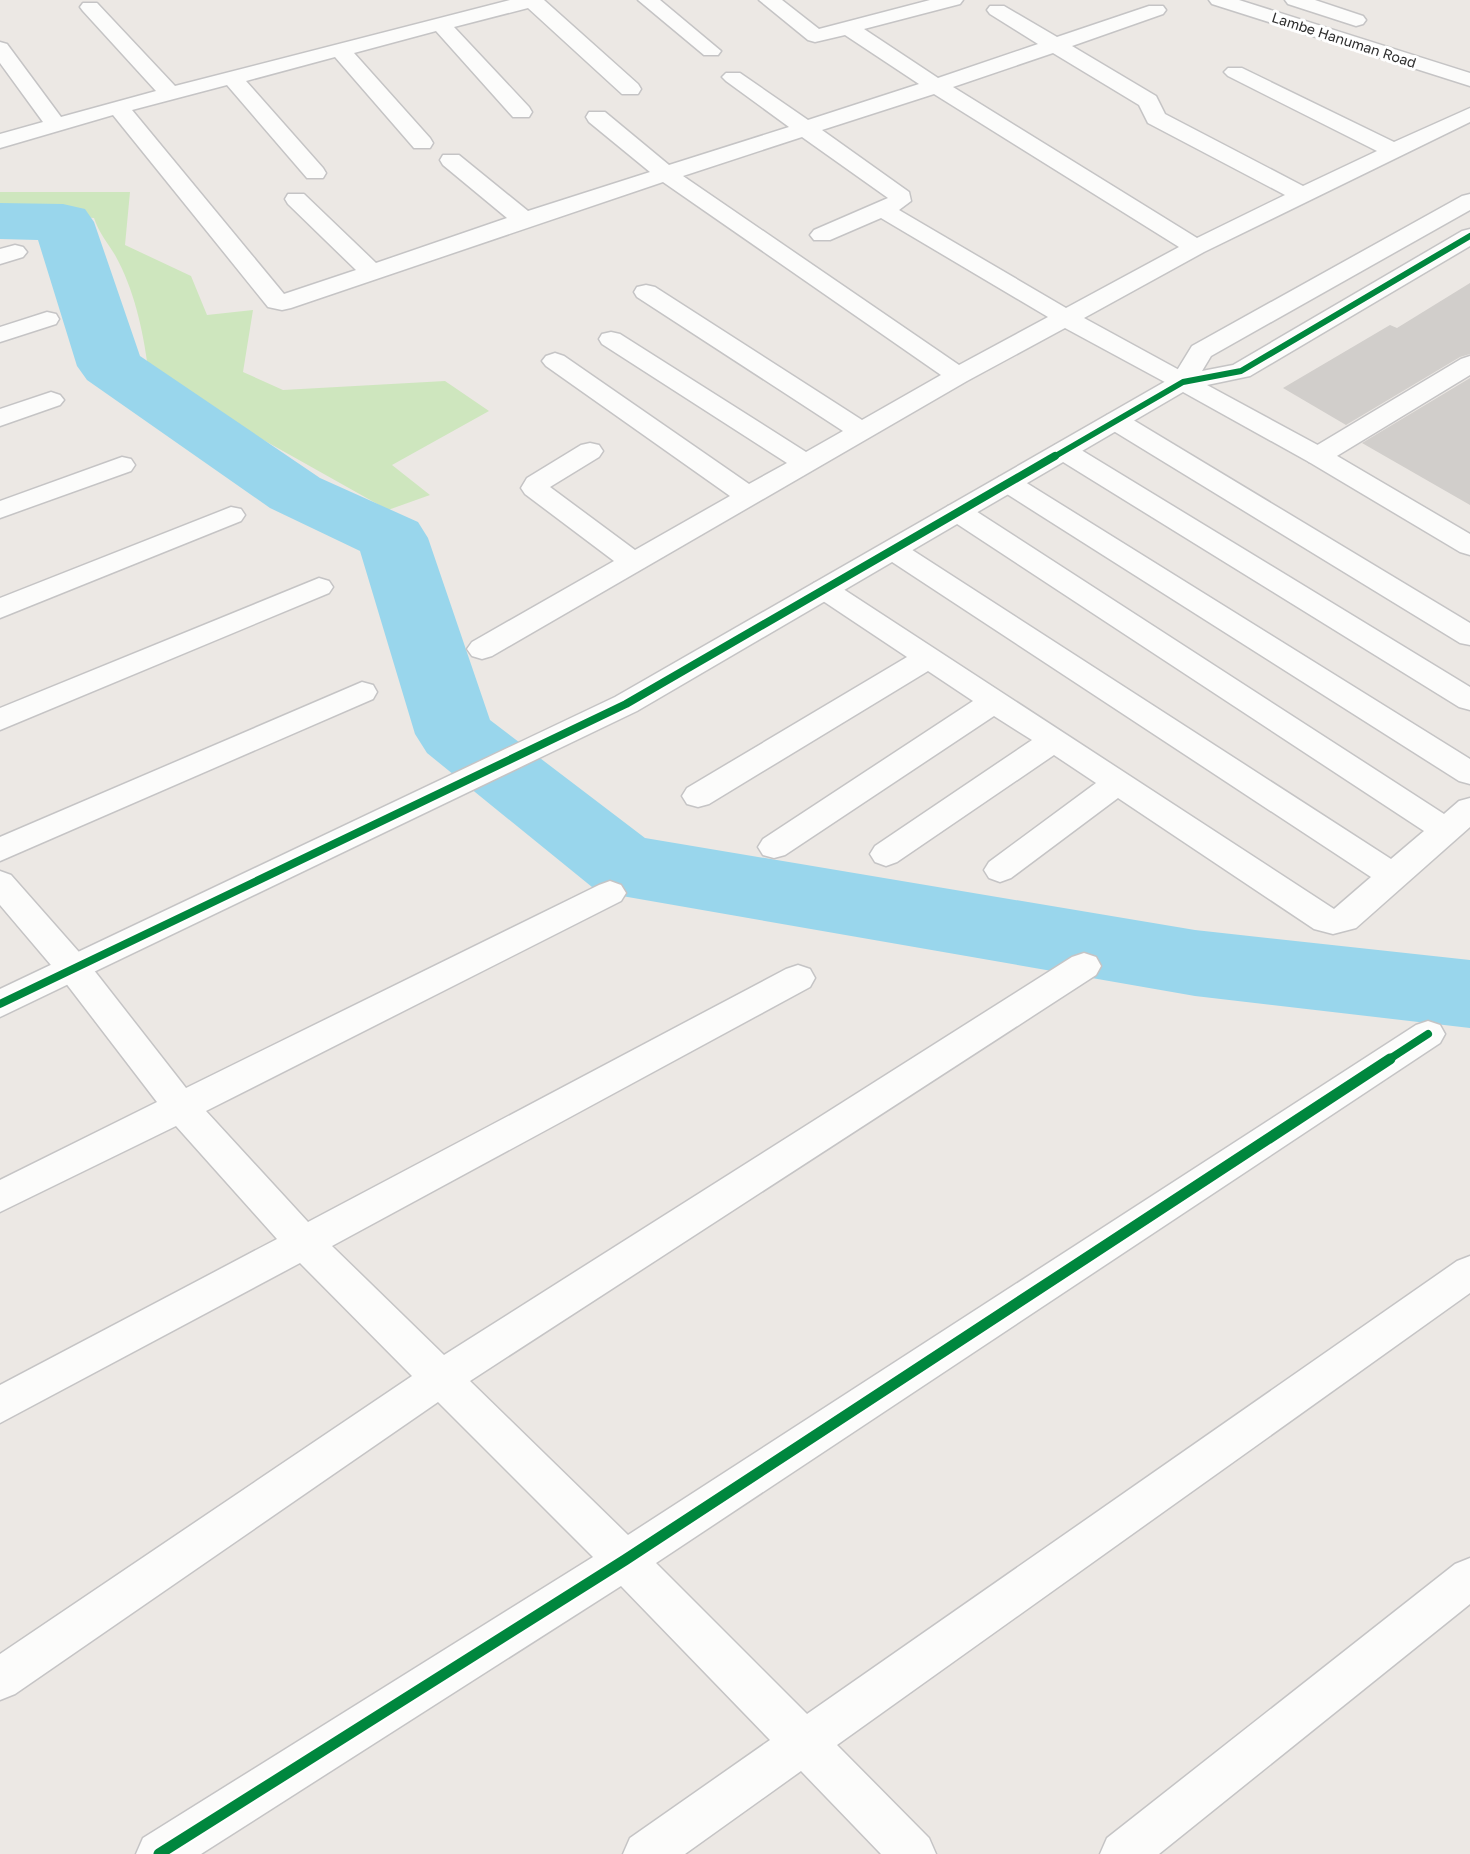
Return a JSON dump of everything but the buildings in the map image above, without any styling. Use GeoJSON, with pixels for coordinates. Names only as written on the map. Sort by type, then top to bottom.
{"type":"FeatureCollection","features":[{"type":"Feature","properties":{"kind":"street"},"geometry":{"type":"LineString","coordinates":[[0,141],[118,107],[533,0],[630,89]]}},
{"type":"Feature","properties":{"kind":"street"},"geometry":{"type":"LineString","coordinates":[[648,0],[711,51]]}},
{"type":"Feature","properties":{"kind":"street"},"geometry":{"type":"LineString","coordinates":[[769,0],[816,36],[850,29],[953,0]]}},
{"type":"Feature","properties":{"kind":"street"},"geometry":{"type":"LineString","coordinates":[[892,0],[909,13]]}},
{"type":"Feature","properties":{"kind":"street","name":"Lambe Hanuman Road"},"geometry":{"type":"LineString","coordinates":[[1219,0],[1470,80]]}},
{"type":"Feature","properties":{"kind":"street"},"geometry":{"type":"LineString","coordinates":[[1295,0],[1374,26]]}},
{"type":"Feature","properties":{"kind":"street"},"geometry":{"type":"LineString","coordinates":[[90,6],[171,94]]}},
{"type":"Feature","properties":{"kind":"street"},"geometry":{"type":"LineString","coordinates":[[997,10],[1148,101],[1156,118],[1303,195]]}},
{"type":"Feature","properties":{"kind":"street"},"geometry":{"type":"LineString","coordinates":[[118,107],[277,302],[285,302],[370,271],[936,86],[1156,10]]}},
{"type":"Feature","properties":{"kind":"street"},"geometry":{"type":"LineString","coordinates":[[441,25],[521,112]]}},
{"type":"Feature","properties":{"kind":"street"},"geometry":{"type":"LineString","coordinates":[[850,29],[936,86],[1196,247]]}},
{"type":"Feature","properties":{"kind":"street"},"geometry":{"type":"LineString","coordinates":[[0,48],[56,125]]}},
{"type":"Feature","properties":{"kind":"street"},"geometry":{"type":"LineString","coordinates":[[341,51],[422,143]]}},
{"type":"Feature","properties":{"kind":"street"},"geometry":{"type":"LineString","coordinates":[[1235,72],[1395,151]]}},
{"type":"Feature","properties":{"kind":"street"},"geometry":{"type":"LineString","coordinates":[[733,77],[901,197],[900,201],[822,235]]}},
{"type":"Feature","properties":{"kind":"street"},"geometry":{"type":"LineString","coordinates":[[232,78],[315,172]]}},
{"type":"Feature","properties":{"kind":"street"},"geometry":{"type":"LineString","coordinates":[[482,649],[958,376],[1196,247],[1470,114]]}},
{"type":"Feature","properties":{"kind":"street"},"geometry":{"type":"LineString","coordinates":[[597,117],[666,174],[958,376]]}},
{"type":"Feature","properties":{"kind":"street"},"geometry":{"type":"LineString","coordinates":[[451,160],[524,220]]}},
{"type":"Feature","properties":{"kind":"street"},"geometry":{"type":"LineString","coordinates":[[296,199],[370,271]]}},
{"type":"Feature","properties":{"kind":"street"},"geometry":{"type":"LineString","coordinates":[[1183,382],[1200,351],[1470,201]]}},
{"type":"Feature","properties":{"kind":"street"},"geometry":{"type":"LineString","coordinates":[[882,209],[1066,318],[1318,456],[1470,546]]}},
{"type":"Feature","properties":{"kind":"street"},"geometry":{"type":"LineString","coordinates":[[0,1004],[374,822],[626,704],[1183,382],[1241,371],[1468,238]]}},
{"type":"Feature","properties":{"kind":"street"},"geometry":{"type":"LineString","coordinates":[[646,292],[861,431]]}},
{"type":"Feature","properties":{"kind":"street"},"geometry":{"type":"LineString","coordinates":[[0,335],[47,319]]}},
{"type":"Feature","properties":{"kind":"street"},"geometry":{"type":"LineString","coordinates":[[611,339],[806,463]]}},
{"type":"Feature","properties":{"kind":"street"},"geometry":{"type":"LineString","coordinates":[[555,361],[748,496]]}},
{"type":"Feature","properties":{"kind":"street"},"geometry":{"type":"LineString","coordinates":[[1318,456],[1470,364]]}},
{"type":"Feature","properties":{"kind":"street"},"geometry":{"type":"LineString","coordinates":[[0,418],[51,400]]}},
{"type":"Feature","properties":{"kind":"street"},"geometry":{"type":"LineString","coordinates":[[1116,421],[1470,636]]}},
{"type":"Feature","properties":{"kind":"street"},"geometry":{"type":"LineString","coordinates":[[1065,451],[1470,700]]}},
{"type":"Feature","properties":{"kind":"street"},"geometry":{"type":"LineString","coordinates":[[590,452],[536,484],[534,488],[633,562]]}},
{"type":"Feature","properties":{"kind":"street"},"geometry":{"type":"LineString","coordinates":[[0,510],[122,465]]}},
{"type":"Feature","properties":{"kind":"street"},"geometry":{"type":"LineString","coordinates":[[1008,483],[1470,773]]}},
{"type":"Feature","properties":{"kind":"street"},"geometry":{"type":"LineString","coordinates":[[958,512],[1445,830]]}},
{"type":"Feature","properties":{"kind":"street"},"geometry":{"type":"LineString","coordinates":[[0,609],[231,515]]}},
{"type":"Feature","properties":{"kind":"street"},"geometry":{"type":"LineString","coordinates":[[893,550],[1393,876]]}},
{"type":"Feature","properties":{"kind":"street"},"geometry":{"type":"LineString","coordinates":[[0,720],[319,587]]}},
{"type":"Feature","properties":{"kind":"street"},"geometry":{"type":"LineString","coordinates":[[824,590],[1326,920],[1333,922],[1344,919],[1470,809]]}},
{"type":"Feature","properties":{"kind":"street"},"geometry":{"type":"LineString","coordinates":[[699,796],[929,657]]}},
{"type":"Feature","properties":{"kind":"street"},"geometry":{"type":"LineString","coordinates":[[0,850],[362,692]]}},
{"type":"Feature","properties":{"kind":"street"},"geometry":{"type":"LineString","coordinates":[[774,847],[995,701]]}},
{"type":"Feature","properties":{"kind":"street"},"geometry":{"type":"LineString","coordinates":[[886,854],[1054,740]]}},
{"type":"Feature","properties":{"kind":"street"},"geometry":{"type":"LineString","coordinates":[[1000,870],[1118,782]]}},
{"type":"Feature","properties":{"kind":"street"},"geometry":{"type":"LineString","coordinates":[[0,883],[74,969],[180,1107],[303,1242],[625,1560],[913,1854]]}},
{"type":"Feature","properties":{"kind":"street"},"geometry":{"type":"LineString","coordinates":[[0,1197],[610,893]]}},
{"type":"Feature","properties":{"kind":"street"},"geometry":{"type":"LineString","coordinates":[[0,1679],[441,1378],[1084,966]]}},
{"type":"Feature","properties":{"kind":"street"},"geometry":{"type":"LineString","coordinates":[[0,1405],[798,978]]}},
{"type":"Feature","properties":{"kind":"street"},"geometry":{"type":"LineString","coordinates":[[159,1854],[625,1560],[1428,1034]]}},
{"type":"Feature","properties":{"kind":"street"},"geometry":{"type":"LineString","coordinates":[[646,1854],[1470,1272]]}},
{"type":"Feature","properties":{"kind":"street"},"geometry":{"type":"LineString","coordinates":[[1123,1854],[1470,1578]]}},
{"type":"Feature","properties":{"kind":"green space"},"geometry":{"type":"Polygon","coordinates":[[[0,192],[130,192],[125,245],[191,276],[207,315],[253,310],[243,372],[283,390],[445,381],[489,411],[392,465],[430,495],[388,510],[185,396],[148,368],[140,325],[122,268],[94,218],[0,211],[0,192]]]}},
{"type":"Feature","properties":{"kind":"waterway"},"geometry":{"type":"LineString","coordinates":[[0,221],[63,222],[110,366],[295,493],[392,538],[455,734],[622,865],[1195,963],[1470,994]]}},
{"type":"Feature","properties":{"kind":"cycle path"},"geometry":{"type":"LineString","coordinates":[[0,1004],[626,704],[1183,382],[1241,371],[1470,236]]}},
{"type":"Feature","properties":{"kind":"cycle path"},"geometry":{"type":"LineString","coordinates":[[159,1854],[625,1560],[1428,1034]]}}]}
